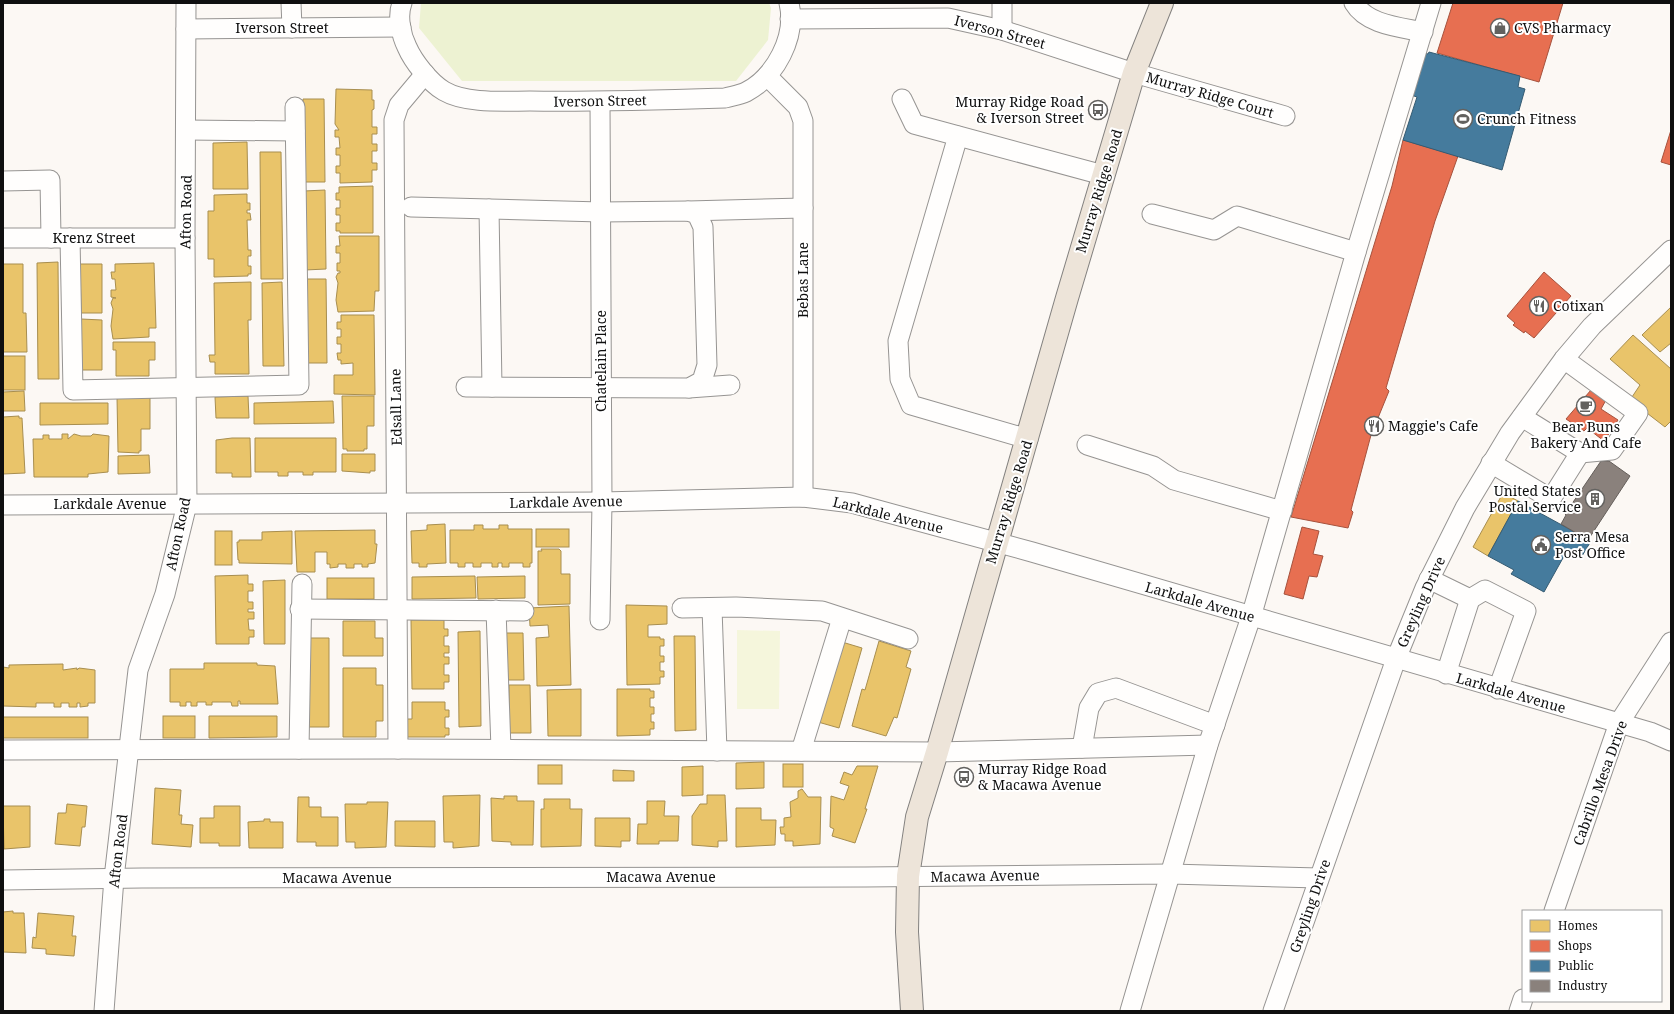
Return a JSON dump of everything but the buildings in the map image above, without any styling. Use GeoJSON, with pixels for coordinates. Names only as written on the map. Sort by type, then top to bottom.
{"type":"FeatureCollection","features":[{"type":"Feature","properties":{"kind":"main road","name":"Murray Ridge Road"},"geometry":{"type":"LineString","coordinates":[[912,1011],[907,932],[908,876],[917,817],[937,752],[996,543],[1028,439],[1103,175],[1134,73],[1162,3]]}},
{"type":"Feature","properties":{"kind":"street","name":"Afton Road"},"geometry":{"type":"LineString","coordinates":[[104,1011],[114,878],[130,750],[138,670],[165,594],[188,504],[185,238],[186,3]]}},
{"type":"Feature","properties":{"kind":"street"},"geometry":{"type":"LineString","coordinates":[[291,3],[292,28]]}},
{"type":"Feature","properties":{"kind":"street","name":"Iverson Street"},"geometry":{"type":"LineString","coordinates":[[402,3],[400,8],[403,39],[411,55],[425,74],[444,91],[474,100],[600,102],[725,98],[744,93],[763,81],[778,62],[787,40],[790,11],[948,18],[1002,30],[1134,73]]}},
{"type":"Feature","properties":{"kind":"street"},"geometry":{"type":"LineString","coordinates":[[1002,3],[1002,30]]}},
{"type":"Feature","properties":{"kind":"street"},"geometry":{"type":"LineString","coordinates":[[1354,3],[1358,10],[1375,21],[1423,32]]}},
{"type":"Feature","properties":{"kind":"street"},"geometry":{"type":"LineString","coordinates":[[1130,1011],[1208,745],[1251,616],[1356,252],[1431,3]]}},
{"type":"Feature","properties":{"kind":"street","name":"Iverson Street"},"geometry":{"type":"LineString","coordinates":[[186,29],[401,27]]}},
{"type":"Feature","properties":{"kind":"street","name":"Murray Ridge Court"},"geometry":{"type":"LineString","coordinates":[[1134,73],[1285,116]]}},
{"type":"Feature","properties":{"kind":"street","name":"Edsall Lane"},"geometry":{"type":"LineString","coordinates":[[398,749],[394,120],[399,105],[425,74]]}},
{"type":"Feature","properties":{"kind":"street","name":"Bebas Lane"},"geometry":{"type":"LineString","coordinates":[[767,76],[798,107],[803,120],[803,497]]}},
{"type":"Feature","properties":{"kind":"street"},"geometry":{"type":"LineString","coordinates":[[902,99],[914,124],[1103,175]]}},
{"type":"Feature","properties":{"kind":"street","name":"Chatelain Place"},"geometry":{"type":"LineString","coordinates":[[600,102],[602,502],[600,620]]}},
{"type":"Feature","properties":{"kind":"street"},"geometry":{"type":"LineString","coordinates":[[70,238],[74,390],[186,386],[299,385],[295,107]]}},
{"type":"Feature","properties":{"kind":"street"},"geometry":{"type":"LineString","coordinates":[[186,130],[296,131]]}},
{"type":"Feature","properties":{"kind":"street"},"geometry":{"type":"LineString","coordinates":[[958,136],[898,341],[900,379],[911,406],[1028,439]]}},
{"type":"Feature","properties":{"kind":"street"},"geometry":{"type":"LineString","coordinates":[[3,181],[50,180],[51,238]]}},
{"type":"Feature","properties":{"kind":"street"},"geometry":{"type":"LineString","coordinates":[[411,207],[601,212],[688,212],[803,208]]}},
{"type":"Feature","properties":{"kind":"street"},"geometry":{"type":"LineString","coordinates":[[489,209],[492,388]]}},
{"type":"Feature","properties":{"kind":"street"},"geometry":{"type":"LineString","coordinates":[[688,212],[697,214],[703,227],[707,365],[702,381],[689,388]]}},
{"type":"Feature","properties":{"kind":"street"},"geometry":{"type":"LineString","coordinates":[[1152,214],[1214,230],[1237,216],[1356,252]]}},
{"type":"Feature","properties":{"kind":"street","name":"Krenz Street"},"geometry":{"type":"LineString","coordinates":[[3,238],[185,238]]}},
{"type":"Feature","properties":{"kind":"street","name":"Greyling Drive"},"geometry":{"type":"LineString","coordinates":[[1272,1011],[1396,659],[1430,579],[1465,508],[1491,463],[1564,359],[1592,326],[1671,250]]}},
{"type":"Feature","properties":{"kind":"street"},"geometry":{"type":"LineString","coordinates":[[1522,417],[1580,453],[1612,450],[1638,413],[1564,359]]}},
{"type":"Feature","properties":{"kind":"street"},"geometry":{"type":"LineString","coordinates":[[466,388],[689,388],[730,385]]}},
{"type":"Feature","properties":{"kind":"street"},"geometry":{"type":"LineString","coordinates":[[1087,445],[1153,466],[1174,480],[1282,511]]}},
{"type":"Feature","properties":{"kind":"street"},"geometry":{"type":"LineString","coordinates":[[1491,463],[1551,499],[1580,453]]}},
{"type":"Feature","properties":{"kind":"street","name":"Larkdale Avenue"},"geometry":{"type":"LineString","coordinates":[[3,505],[602,502],[803,497],[852,503],[1032,552],[1446,674],[1650,732],[1671,741]]}},
{"type":"Feature","properties":{"kind":"street"},"geometry":{"type":"LineString","coordinates":[[1430,579],[1470,599]]}},
{"type":"Feature","properties":{"kind":"street"},"geometry":{"type":"LineString","coordinates":[[299,749],[300,609],[302,584]]}},
{"type":"Feature","properties":{"kind":"street"},"geometry":{"type":"LineString","coordinates":[[1446,674],[1470,599],[1484,590],[1526,611],[1498,689]]}},
{"type":"Feature","properties":{"kind":"street"},"geometry":{"type":"LineString","coordinates":[[682,608],[736,607],[822,611],[908,640]]}},
{"type":"Feature","properties":{"kind":"street"},"geometry":{"type":"LineString","coordinates":[[712,608],[717,751]]}},
{"type":"Feature","properties":{"kind":"street"},"geometry":{"type":"LineString","coordinates":[[300,609],[524,611]]}},
{"type":"Feature","properties":{"kind":"street"},"geometry":{"type":"LineString","coordinates":[[496,610],[501,749]]}},
{"type":"Feature","properties":{"kind":"street"},"geometry":{"type":"LineString","coordinates":[[801,751],[842,618]]}},
{"type":"Feature","properties":{"kind":"street","name":"Cabrillo Mesa Drive"},"geometry":{"type":"LineString","coordinates":[[1554,910],[1619,723],[1671,642]]}},
{"type":"Feature","properties":{"kind":"street"},"geometry":{"type":"LineString","coordinates":[[1082,748],[1089,708],[1098,693],[1116,688],[1215,725]]}},
{"type":"Feature","properties":{"kind":"street"},"geometry":{"type":"LineString","coordinates":[[3,750],[501,749],[937,752],[1208,745]]}},
{"type":"Feature","properties":{"kind":"street","name":"Macawa Avenue"},"geometry":{"type":"LineString","coordinates":[[3,880],[114,878],[1170,874],[1319,878]]}},
{"type":"Feature","properties":{"kind":"green space"},"geometry":{"type":"Polygon","coordinates":[[[421,3],[769,3],[771,8],[768,40],[736,81],[462,81],[419,28],[421,3]]]}},
{"type":"Feature","properties":{"kind":"green space"},"geometry":{"type":"Polygon","coordinates":[[[737,630],[780,631],[779,709],[737,709],[737,630]]]}},
{"type":"Feature","properties":{"kind":"place","name":"CVS Pharmacy"},"geometry":{"type":"Point","coordinates":[1500,28]}},
{"type":"Feature","properties":{"kind":"place","name":"Murray Ridge Road & Iverson Street"},"geometry":{"type":"Point","coordinates":[1098,110]}},
{"type":"Feature","properties":{"kind":"place","name":"Crunch Fitness"},"geometry":{"type":"Point","coordinates":[1463,119]}},
{"type":"Feature","properties":{"kind":"place","name":"Cotixan"},"geometry":{"type":"Point","coordinates":[1539,306]}},
{"type":"Feature","properties":{"kind":"place","name":"Bear Buns Bakery And Cafe"},"geometry":{"type":"Point","coordinates":[1586,406]}},
{"type":"Feature","properties":{"kind":"place","name":"Maggie's Cafe"},"geometry":{"type":"Point","coordinates":[1374,426]}},
{"type":"Feature","properties":{"kind":"place","name":"United States Postal Service"},"geometry":{"type":"Point","coordinates":[1595,499]}},
{"type":"Feature","properties":{"kind":"place","name":"Serra Mesa Post Office"},"geometry":{"type":"Point","coordinates":[1541,545]}},
{"type":"Feature","properties":{"kind":"place","name":"Murray Ridge Road & Macawa Avenue"},"geometry":{"type":"Point","coordinates":[964,777]}}]}
